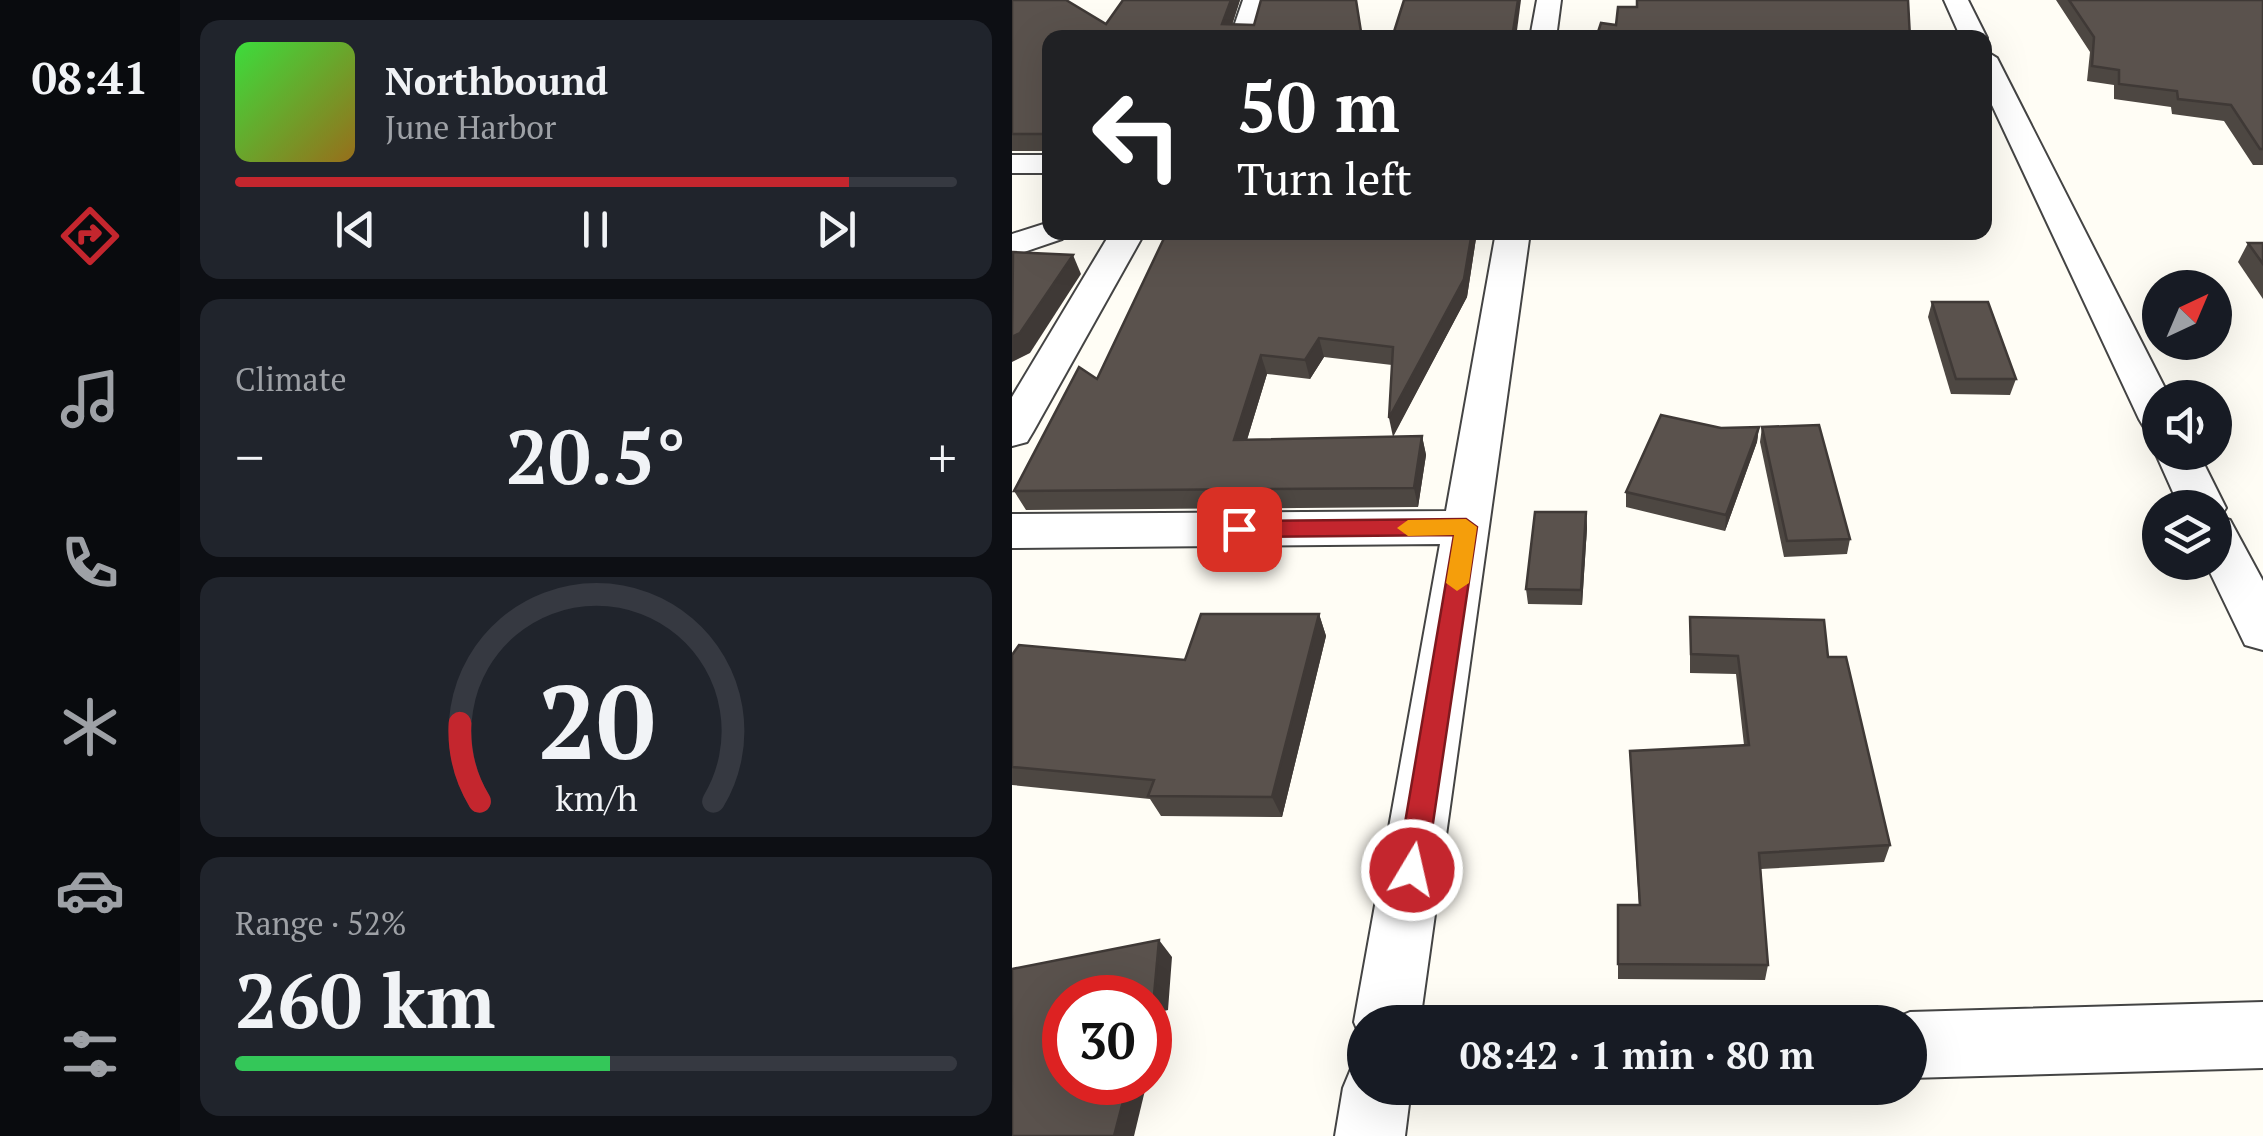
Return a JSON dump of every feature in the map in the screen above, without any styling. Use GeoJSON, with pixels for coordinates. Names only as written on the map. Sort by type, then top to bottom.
{"type":"FeatureCollection","features":[{"type":"Feature","properties":{"kind":"street"},"geometry":{"type":"LineString","coordinates":[[1246,30],[1254,0]]}},
{"type":"Feature","properties":{"kind":"street"},"geometry":{"type":"LineString","coordinates":[[1544,30],[1549,0]]}},
{"type":"Feature","properties":{"kind":"street"},"geometry":{"type":"LineString","coordinates":[[1956,0],[1970,30]]}},
{"type":"Feature","properties":{"kind":"street"},"geometry":{"type":"LineString","coordinates":[[1992,74],[2142,382]]}},
{"type":"Feature","properties":{"kind":"street"},"geometry":{"type":"LineString","coordinates":[[1012,164],[1042,164]]}},
{"type":"Feature","properties":{"kind":"street"},"geometry":{"type":"LineString","coordinates":[[1012,246],[1042,235]]}},
{"type":"Feature","properties":{"kind":"street"},"geometry":{"type":"LineString","coordinates":[[1012,432],[1123,240]]}},
{"type":"Feature","properties":{"kind":"street"},"geometry":{"type":"LineString","coordinates":[[1391,1005],[1512,240]]}},
{"type":"Feature","properties":{"kind":"street"},"geometry":{"type":"LineString","coordinates":[[1012,531],[1466,527]]}},
{"type":"Feature","properties":{"kind":"street"},"geometry":{"type":"LineString","coordinates":[[2232,569],[2262,631]]}},
{"type":"Feature","properties":{"kind":"street"},"geometry":{"type":"LineString","coordinates":[[1927,1045],[2262,1035]]}},
{"type":"Feature","properties":{"kind":"street"},"geometry":{"type":"LineString","coordinates":[[1370,1136],[1375,1105]]}},
{"type":"Feature","properties":{"kind":"building"},"geometry":{"type":"Polygon","coordinates":[[[1012,0],[1066,0],[1106,24],[1123,0],[1231,0],[1222,24],[1254,25],[1261,0],[1356,0],[1361,30],[1042,30],[1042,134],[1012,134],[1012,0]]]}},
{"type":"Feature","properties":{"kind":"building"},"geometry":{"type":"Polygon","coordinates":[[[1404,0],[1518,0],[1513,30],[1395,30],[1404,0]]]}},
{"type":"Feature","properties":{"kind":"building"},"geometry":{"type":"Polygon","coordinates":[[[1637,0],[1908,0],[1910,30],[1599,30],[1601,23],[1616,25],[1618,7],[1637,7],[1637,0]]]}},
{"type":"Feature","properties":{"kind":"building"},"geometry":{"type":"Polygon","coordinates":[[[2069,0],[2263,0],[2263,149],[2231,105],[2178,99],[2177,91],[2119,84],[2119,70],[2092,66],[2094,37],[2069,0]]]}},
{"type":"Feature","properties":{"kind":"building"},"geometry":{"type":"Polygon","coordinates":[[[1163,240],[1471,240],[1464,279],[1389,418],[1393,347],[1319,338],[1305,360],[1261,355],[1234,440],[1422,436],[1414,488],[1014,491],[1079,367],[1097,379],[1163,240]]]}},
{"type":"Feature","properties":{"kind":"building"},"geometry":{"type":"Polygon","coordinates":[[[2248,243],[2263,243],[2263,264],[2248,243]]]}},
{"type":"Feature","properties":{"kind":"building"},"geometry":{"type":"Polygon","coordinates":[[[1013,252],[1073,255],[1020,333],[1012,337],[1013,252]]]}},
{"type":"Feature","properties":{"kind":"building"},"geometry":{"type":"Polygon","coordinates":[[[1932,302],[1988,302],[2016,379],[1956,379],[1932,302]]]}},
{"type":"Feature","properties":{"kind":"building"},"geometry":{"type":"Polygon","coordinates":[[[1661,415],[1721,428],[1759,427],[1726,515],[1626,492],[1661,415]]]}},
{"type":"Feature","properties":{"kind":"building"},"geometry":{"type":"Polygon","coordinates":[[[1819,425],[1850,539],[1787,541],[1762,427],[1819,425]]]}},
{"type":"Feature","properties":{"kind":"building"},"geometry":{"type":"Polygon","coordinates":[[[1535,512],[1586,512],[1581,590],[1526,589],[1535,512]]]}},
{"type":"Feature","properties":{"kind":"building"},"geometry":{"type":"Polygon","coordinates":[[[1201,614],[1319,614],[1272,797],[1148,796],[1154,780],[1012,767],[1012,655],[1019,645],[1185,660],[1201,614]]]}},
{"type":"Feature","properties":{"kind":"building"},"geometry":{"type":"Polygon","coordinates":[[[1690,617],[1824,620],[1828,657],[1846,657],[1890,845],[1759,853],[1768,965],[1618,964],[1618,905],[1640,905],[1630,751],[1749,745],[1738,656],[1691,654],[1690,617]]]}},
{"type":"Feature","properties":{"kind":"building"},"geometry":{"type":"Polygon","coordinates":[[[1159,940],[1156,975],[1042,975],[1042,1105],[1122,1105],[1114,1136],[1012,1136],[1012,969],[1159,940]]]}},
{"type":"Feature","properties":{"kind":"slow traffic"},"geometry":{"type":"LineString","coordinates":[[1408,528],[1466,527],[1457,583]]}},
{"type":"Feature","properties":{"kind":"route"},"geometry":{"type":"LineString","coordinates":[[1239,529],[1466,527],[1412,870]]}}]}
